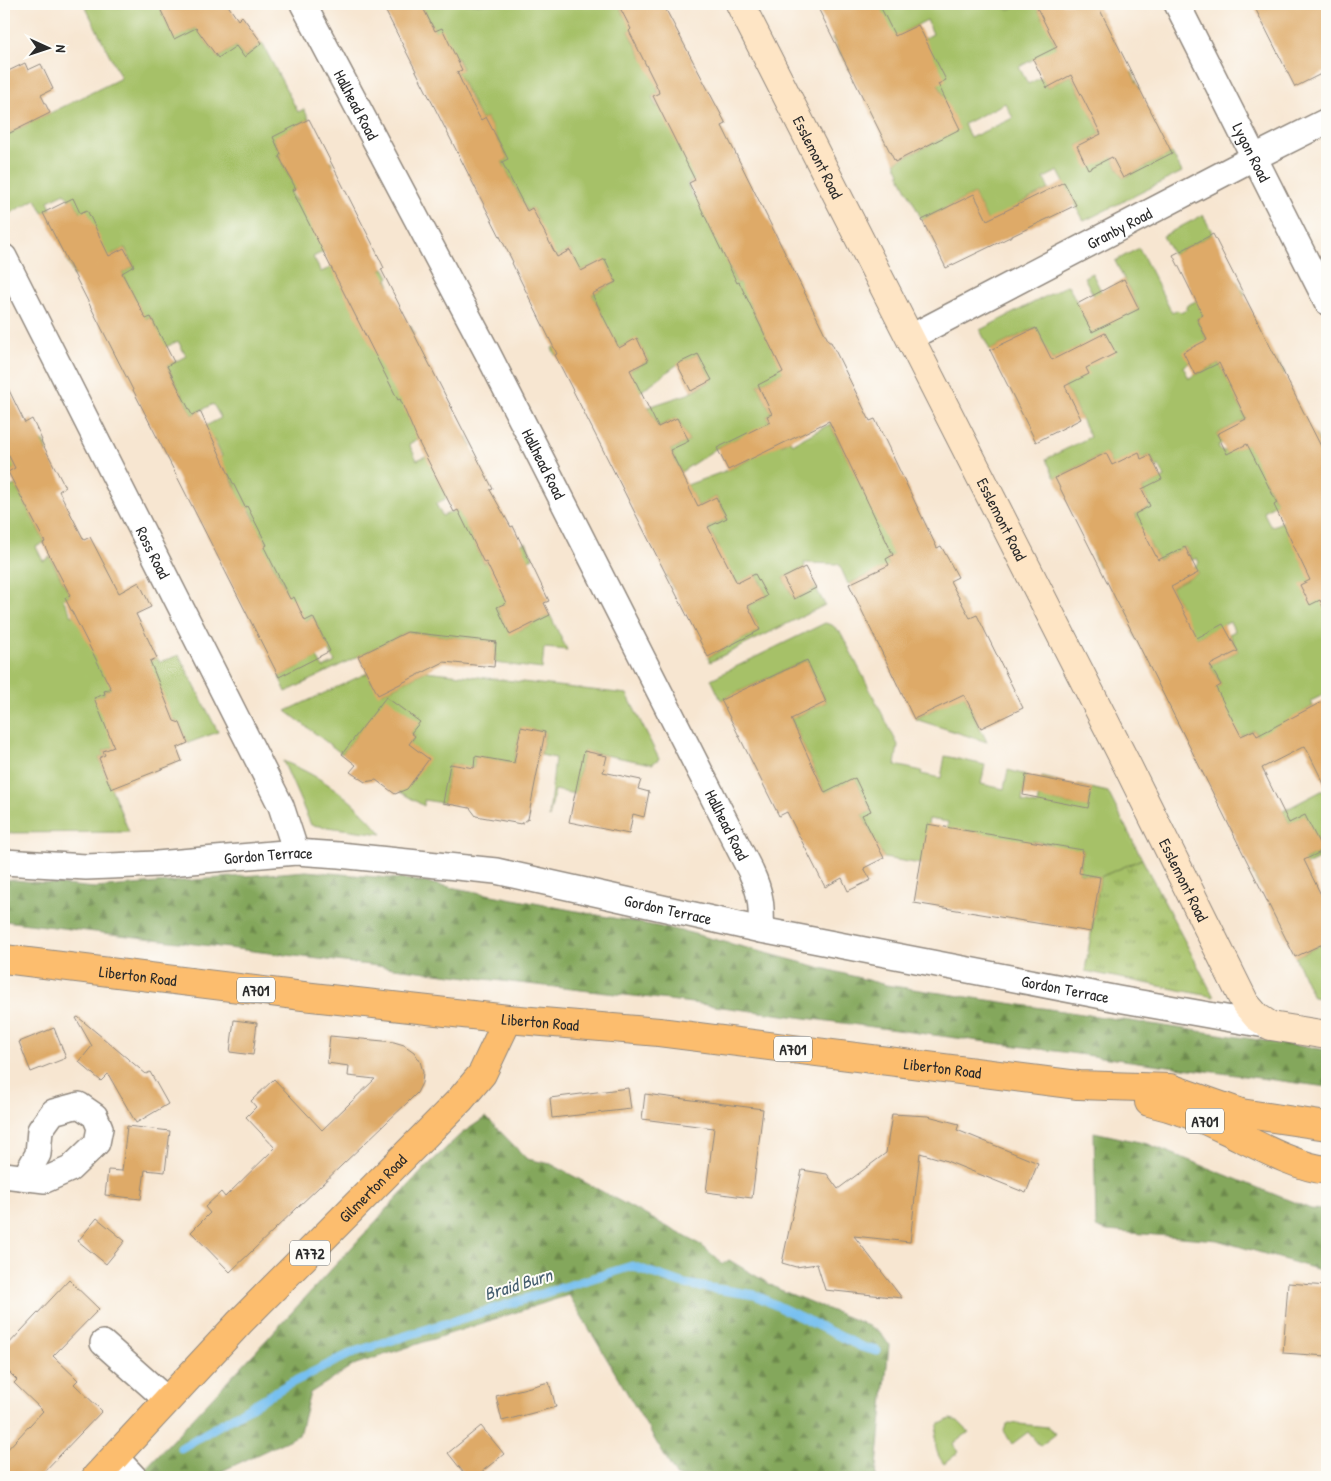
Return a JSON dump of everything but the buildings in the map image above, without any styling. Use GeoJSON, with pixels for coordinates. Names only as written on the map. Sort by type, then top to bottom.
{"type":"FeatureCollection","features":[{"type":"Feature","properties":{"kind":"main road","name":"Liberton Road"},"geometry":{"type":"LineString","coordinates":[[4,959],[508,1019],[659,1032],[1078,1085],[1170,1088],[1241,1113],[1327,1126]]}},
{"type":"Feature","properties":{"kind":"main road","name":"Gilmerton Road"},"geometry":{"type":"LineString","coordinates":[[96,1477],[240,1322],[460,1100],[482,1074],[508,1019]]}},
{"type":"Feature","properties":{"kind":"main road","name":"Liberton Road"},"geometry":{"type":"LineString","coordinates":[[1078,1085],[1163,1106],[1223,1128],[1275,1154],[1327,1170]]}},
{"type":"Feature","properties":{"kind":"street","name":"Hallhead Road"},"geometry":{"type":"LineString","coordinates":[[303,4],[482,343],[758,886],[761,899],[761,930]]}},
{"type":"Feature","properties":{"kind":"street","name":"Esslemont Road"},"geometry":{"type":"LineString","coordinates":[[740,4],[1122,754],[1245,1003],[1257,1017],[1271,1026]]}},
{"type":"Feature","properties":{"kind":"street","name":"Lygon Road"},"geometry":{"type":"LineString","coordinates":[[1177,4],[1327,302]]}},
{"type":"Feature","properties":{"kind":"street","name":"Granby Road"},"geometry":{"type":"LineString","coordinates":[[911,337],[1327,121]]}},
{"type":"Feature","properties":{"kind":"street","name":"Ross Road"},"geometry":{"type":"LineString","coordinates":[[4,257],[281,806],[296,852]]}},
{"type":"Feature","properties":{"kind":"street","name":"Gordon Terrace"},"geometry":{"type":"LineString","coordinates":[[4,862],[60,866],[157,864],[296,852],[507,873],[761,930],[1118,999],[1327,1035]]}},
{"type":"Feature","properties":{"kind":"street"},"geometry":{"type":"LineString","coordinates":[[103,1343],[167,1400]]}},
{"type":"Feature","properties":{"kind":"street"},"geometry":{"type":"LineString","coordinates":[[115,1457],[134,1477]]}},
{"type":"Feature","properties":{"kind":"green space"},"geometry":{"type":"Polygon","coordinates":[[[84,4],[158,4],[174,38],[206,24],[202,36],[218,58],[236,46],[244,57],[262,43],[298,112],[304,109],[309,119],[273,138],[281,154],[279,156],[291,180],[331,161],[333,165],[302,186],[291,191],[295,201],[300,199],[325,251],[313,257],[321,272],[332,267],[343,288],[384,268],[389,277],[387,279],[390,286],[352,305],[372,344],[410,325],[415,334],[413,335],[401,398],[418,439],[409,444],[417,460],[467,437],[472,446],[435,474],[447,498],[436,504],[442,516],[467,506],[498,513],[467,528],[484,563],[526,542],[533,558],[518,565],[506,603],[497,608],[509,631],[520,630],[550,615],[567,650],[544,648],[542,669],[495,663],[496,642],[407,632],[286,692],[279,677],[317,657],[323,668],[335,662],[313,617],[261,641],[257,633],[286,601],[280,590],[285,588],[270,559],[259,549],[267,545],[261,533],[211,542],[255,520],[248,506],[240,510],[238,495],[230,476],[215,460],[222,456],[214,440],[170,462],[163,448],[221,418],[213,404],[192,415],[167,366],[186,356],[178,341],[124,368],[158,331],[151,317],[145,319],[122,273],[134,266],[125,248],[74,276],[66,258],[87,247],[80,213],[73,199],[69,200],[65,193],[48,201],[51,209],[43,213],[36,199],[7,215],[4,209],[4,136],[121,78],[84,4]]]}},
{"type":"Feature","properties":{"kind":"green space"},"geometry":{"type":"Polygon","coordinates":[[[421,4],[618,4],[626,19],[655,4],[663,5],[645,22],[629,31],[644,61],[660,53],[696,70],[657,89],[659,93],[652,97],[657,107],[664,103],[713,170],[687,184],[694,198],[706,193],[735,267],[730,270],[737,283],[747,278],[749,302],[784,372],[758,385],[772,414],[767,416],[781,445],[790,440],[792,444],[830,424],[895,554],[886,559],[891,569],[928,616],[960,599],[965,609],[943,651],[987,742],[915,719],[937,708],[871,574],[848,584],[839,564],[804,563],[805,567],[783,578],[794,599],[816,588],[825,605],[710,662],[708,657],[760,630],[748,606],[767,596],[756,574],[737,583],[726,563],[674,590],[666,575],[719,548],[708,527],[727,518],[716,497],[698,506],[687,485],[728,470],[751,459],[740,437],[717,448],[681,472],[670,450],[689,441],[677,418],[658,427],[648,407],[688,394],[712,380],[698,354],[678,364],[640,392],[629,371],[648,361],[637,339],[618,348],[608,328],[555,355],[552,348],[602,314],[592,294],[616,282],[605,260],[581,271],[570,250],[541,265],[539,222],[532,208],[527,211],[502,162],[508,159],[486,117],[481,120],[457,72],[462,69],[456,56],[419,74],[435,31],[421,4]]]}},
{"type":"Feature","properties":{"kind":"green space"},"geometry":{"type":"Polygon","coordinates":[[[879,4],[1005,4],[1008,10],[1021,4],[1035,4],[1043,19],[1073,4],[1097,4],[1099,8],[1050,33],[1060,54],[1034,59],[1019,67],[1028,84],[1042,77],[1047,88],[1071,75],[1082,97],[1132,72],[1140,89],[1091,114],[1101,134],[1077,146],[1112,157],[1123,178],[1172,153],[1182,172],[1084,221],[1058,171],[1044,178],[1049,189],[1019,204],[1030,225],[989,224],[974,194],[922,220],[895,162],[939,140],[923,106],[944,96],[938,84],[894,50],[850,72],[832,38],[883,13],[879,4]],[[927,20],[904,32],[910,45],[933,34],[927,20]],[[1005,103],[964,124],[970,138],[1013,118],[1005,103]]]}},
{"type":"Feature","properties":{"kind":"green space"},"geometry":{"type":"Polygon","coordinates":[[[1203,215],[1213,234],[1173,255],[1163,236],[1203,215]]]}},
{"type":"Feature","properties":{"kind":"green space"},"geometry":{"type":"Polygon","coordinates":[[[1139,248],[1172,313],[1187,309],[1186,306],[1236,280],[1245,294],[1197,319],[1207,340],[1189,363],[1183,367],[1189,378],[1219,363],[1228,381],[1276,358],[1285,373],[1236,398],[1246,419],[1217,434],[1222,443],[1218,446],[1220,450],[1229,452],[1256,439],[1267,459],[1316,435],[1324,450],[1265,480],[1275,500],[1284,495],[1286,499],[1263,511],[1271,527],[1294,516],[1306,538],[1327,527],[1327,544],[1300,558],[1327,610],[1327,693],[1311,701],[1313,706],[1259,739],[1254,730],[1241,736],[1172,710],[1221,685],[1210,665],[1238,651],[1229,634],[1235,631],[1230,622],[1197,638],[1139,644],[1132,632],[1181,607],[1171,587],[1198,573],[1195,566],[1199,563],[1197,558],[1192,560],[1185,547],[1158,560],[1149,542],[1099,567],[1092,552],[1113,541],[1108,531],[1137,517],[1135,514],[1150,506],[1142,489],[1165,477],[1159,466],[1156,467],[1150,455],[1141,459],[1139,453],[1115,472],[1106,453],[1055,478],[1046,459],[1090,437],[1065,386],[1076,348],[1052,360],[1035,328],[990,350],[980,330],[1068,285],[1089,326],[1105,317],[1084,277],[1092,273],[1110,309],[1126,315],[1139,309],[1115,261],[1139,248]]]}},
{"type":"Feature","properties":{"kind":"green space"},"geometry":{"type":"Polygon","coordinates":[[[42,440],[48,451],[4,474],[4,446],[9,456],[42,440]]]}},
{"type":"Feature","properties":{"kind":"green space"},"geometry":{"type":"Polygon","coordinates":[[[4,476],[10,487],[15,485],[45,542],[36,547],[43,561],[50,557],[70,595],[63,599],[72,616],[107,598],[107,680],[157,658],[160,662],[179,655],[218,732],[188,743],[180,724],[122,684],[104,691],[105,694],[95,698],[116,746],[103,751],[105,755],[99,758],[129,832],[4,833],[4,476]]]}},
{"type":"Feature","properties":{"kind":"green space"},"geometry":{"type":"Polygon","coordinates":[[[825,623],[832,625],[841,633],[898,745],[895,765],[922,771],[921,774],[941,778],[945,756],[985,765],[981,784],[1004,789],[1008,770],[1026,775],[1022,802],[1037,805],[1042,777],[1058,781],[1054,801],[1074,805],[1078,785],[1108,792],[1142,859],[1100,877],[1079,873],[1083,850],[1048,868],[1051,844],[1032,841],[1028,865],[977,856],[981,833],[963,830],[960,847],[945,844],[948,822],[929,819],[921,864],[884,858],[862,815],[871,811],[855,779],[825,793],[791,719],[826,702],[807,660],[721,700],[711,679],[825,623]]]}},
{"type":"Feature","properties":{"kind":"green space"},"geometry":{"type":"Polygon","coordinates":[[[426,671],[627,694],[659,759],[652,764],[584,751],[575,794],[555,790],[549,817],[555,758],[541,755],[545,732],[521,728],[514,763],[475,757],[474,768],[450,764],[443,803],[424,800],[424,806],[400,792],[410,779],[409,745],[415,736],[411,733],[419,722],[372,716],[342,754],[286,711],[367,673],[372,683],[376,681],[382,693],[426,671]]]}},
{"type":"Feature","properties":{"kind":"green space"},"geometry":{"type":"Polygon","coordinates":[[[283,761],[312,775],[337,791],[360,810],[382,834],[311,825],[283,761]]]}},
{"type":"Feature","properties":{"kind":"green space"},"geometry":{"type":"Polygon","coordinates":[[[1327,788],[1327,855],[1260,888],[1252,872],[1294,852],[1299,863],[1322,851],[1305,816],[1289,823],[1283,811],[1327,788]]]}},
{"type":"Feature","properties":{"kind":"green space"},"geometry":{"type":"Polygon","coordinates":[[[1142,859],[1214,997],[1085,971],[1100,877],[1142,859]]]}},
{"type":"Feature","properties":{"kind":"green space"},"geometry":{"type":"Polygon","coordinates":[[[306,871],[413,880],[687,932],[886,985],[1327,1050],[1327,1087],[669,1000],[4,921],[4,879],[95,888],[306,871]]]}},
{"type":"Feature","properties":{"kind":"green space"},"geometry":{"type":"Polygon","coordinates":[[[1327,942],[1327,999],[1313,997],[1295,957],[1327,942]]]}},
{"type":"Feature","properties":{"kind":"green space"},"geometry":{"type":"Polygon","coordinates":[[[486,1117],[527,1159],[551,1164],[701,1245],[723,1264],[729,1260],[778,1289],[880,1332],[889,1345],[876,1477],[677,1477],[569,1295],[356,1364],[310,1393],[299,1435],[209,1477],[150,1477],[143,1471],[425,1168],[461,1134],[486,1117]]]}},
{"type":"Feature","properties":{"kind":"green space"},"geometry":{"type":"Polygon","coordinates":[[[1094,1132],[1148,1144],[1311,1209],[1327,1210],[1327,1272],[1217,1240],[1107,1231],[1096,1227],[1094,1132]]]}},
{"type":"Feature","properties":{"kind":"green space"},"geometry":{"type":"Polygon","coordinates":[[[950,1419],[958,1421],[969,1432],[953,1444],[959,1452],[944,1464],[938,1455],[936,1436],[938,1425],[950,1419]]]}},
{"type":"Feature","properties":{"kind":"green space"},"geometry":{"type":"Polygon","coordinates":[[[1009,1423],[1048,1427],[1056,1434],[1040,1446],[1028,1432],[1012,1444],[1004,1431],[1009,1423]]]}},
{"type":"Feature","properties":{"kind":"waterway","name":"Braid Burn"},"geometry":{"type":"LineString","coordinates":[[181,1448],[287,1385],[354,1352],[632,1266],[684,1284],[755,1295],[862,1347],[877,1351]]}}]}
